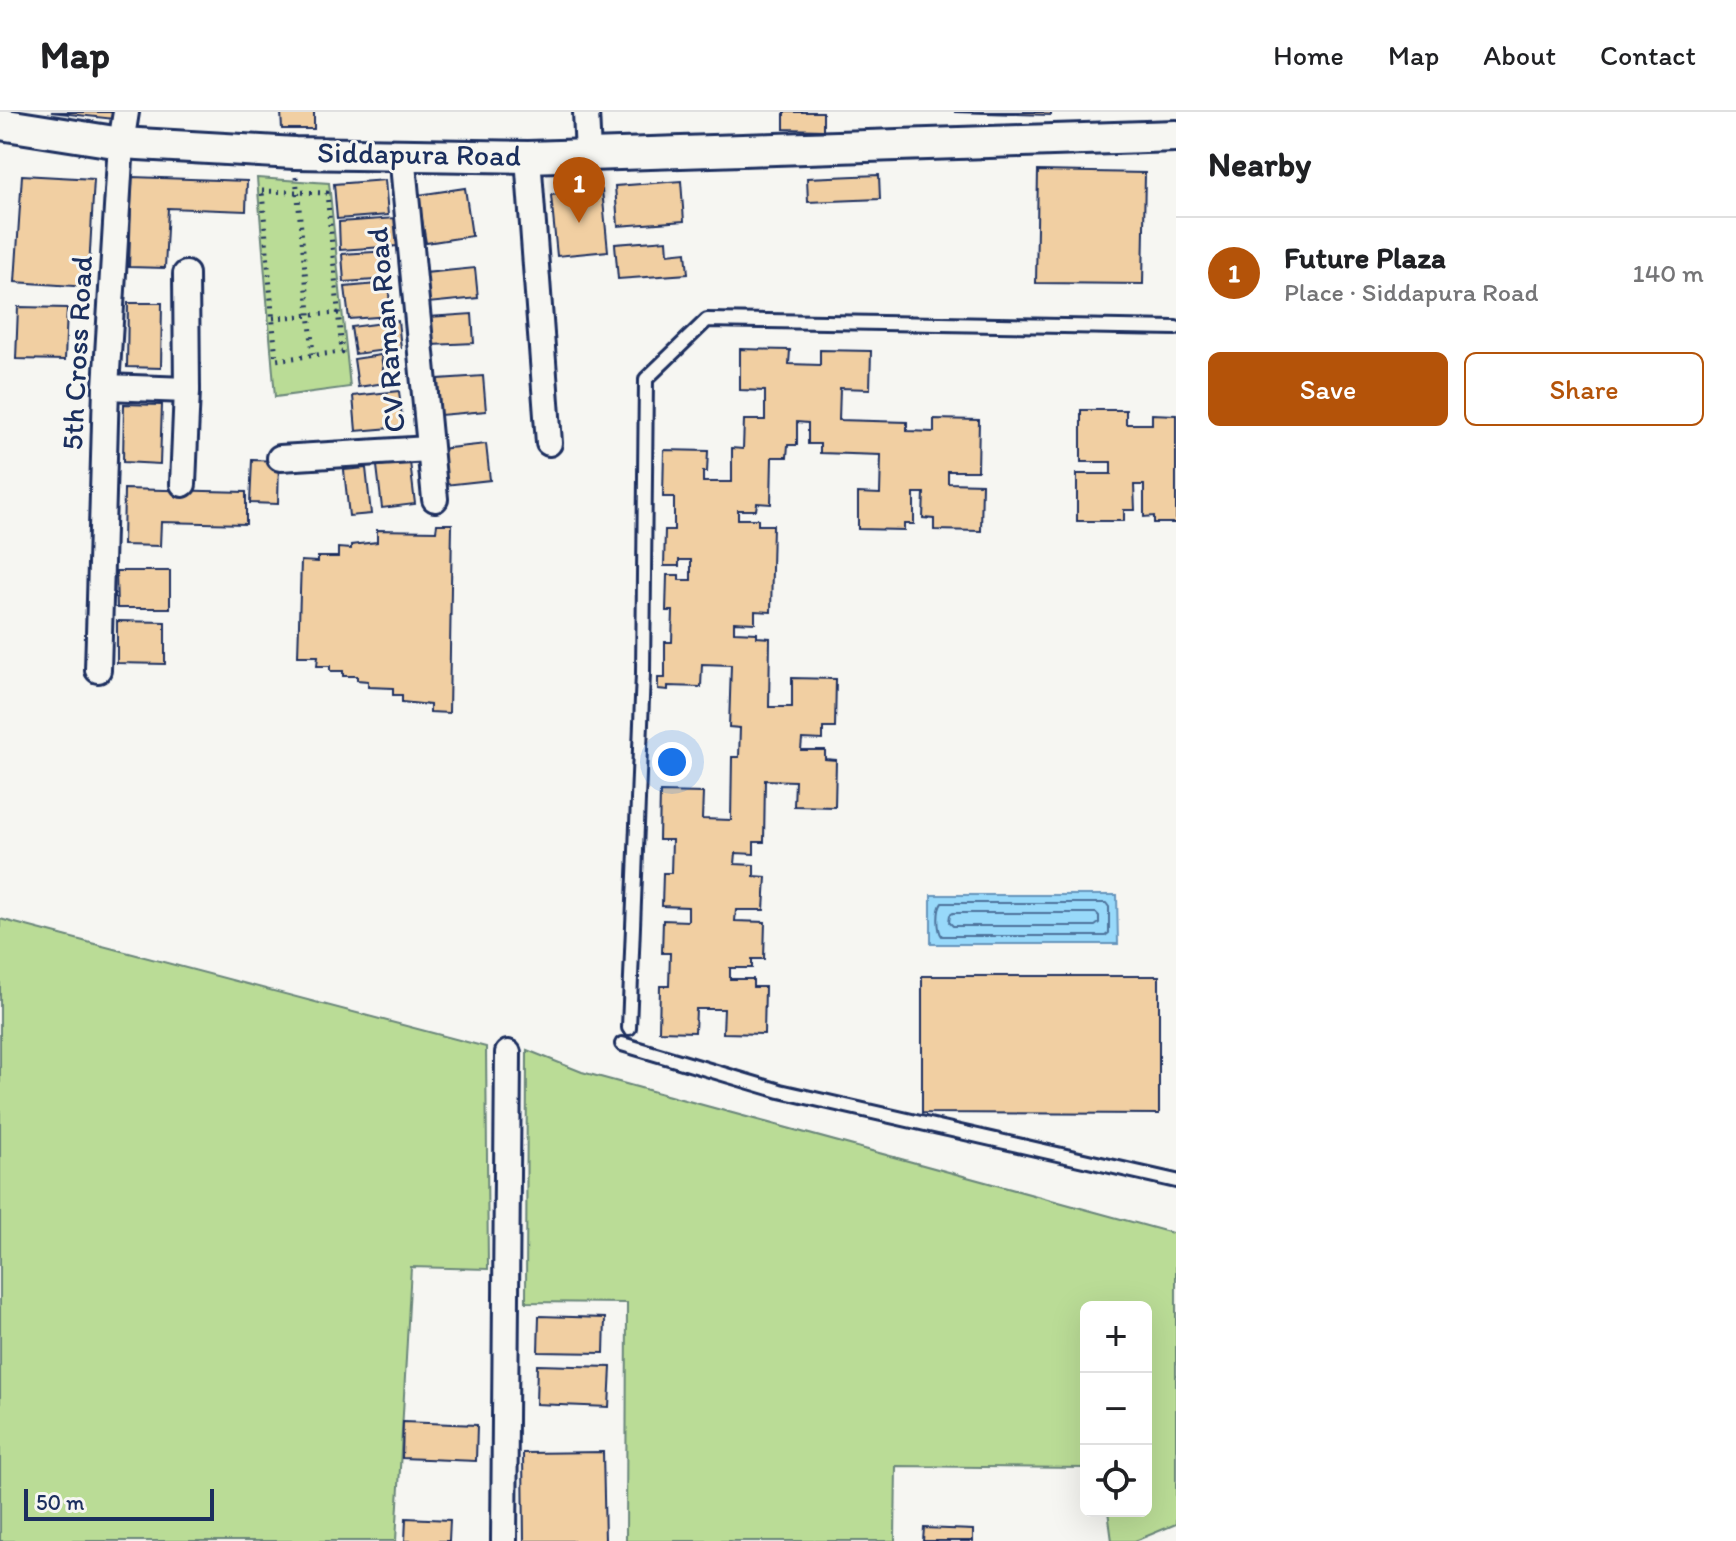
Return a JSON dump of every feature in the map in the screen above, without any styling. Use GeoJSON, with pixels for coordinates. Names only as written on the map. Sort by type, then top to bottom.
{"type":"FeatureCollection","features":[{"type":"Feature","properties":{"kind":"street","name":"5th Cross Road"},"geometry":{"type":"LineString","coordinates":[[98,670],[106,387],[121,143],[126,112]]}},
{"type":"Feature","properties":{"kind":"street"},"geometry":{"type":"LineString","coordinates":[[586,112],[588,154]]}},
{"type":"Feature","properties":{"kind":"street","name":"Siddapura Road"},"geometry":{"type":"LineString","coordinates":[[0,124],[121,143],[295,153],[528,157],[1176,136]]}},
{"type":"Feature","properties":{"kind":"street","name":"CV Raman Road"},"geometry":{"type":"LineString","coordinates":[[402,154],[435,499]]}},
{"type":"Feature","properties":{"kind":"street"},"geometry":{"type":"LineString","coordinates":[[528,157],[549,443]]}},
{"type":"Feature","properties":{"kind":"street"},"geometry":{"type":"LineString","coordinates":[[183,484],[187,390],[186,274]]}},
{"type":"Feature","properties":{"kind":"street"},"geometry":{"type":"LineString","coordinates":[[106,387],[187,390]]}},
{"type":"Feature","properties":{"kind":"street"},"geometry":{"type":"LineString","coordinates":[[280,458],[429,449]]}},
{"type":"Feature","properties":{"kind":"street"},"geometry":{"type":"LineString","coordinates":[[504,1541],[508,1053]]}},
{"type":"Feature","properties":{"kind":"lane"},"geometry":{"type":"LineString","coordinates":[[629,1028],[643,673],[646,379],[707,320],[1176,328]]}},
{"type":"Feature","properties":{"kind":"lane"},"geometry":{"type":"LineString","coordinates":[[622,1044],[780,1091],[1176,1181]]}},
{"type":"Feature","properties":{"kind":"path"},"geometry":{"type":"LineString","coordinates":[[262,191],[297,191],[327,193],[342,352],[276,360],[262,191]]}},
{"type":"Feature","properties":{"kind":"path"},"geometry":{"type":"LineString","coordinates":[[297,191],[313,354]]}},
{"type":"Feature","properties":{"kind":"path"},"geometry":{"type":"LineString","coordinates":[[273,318],[339,313]]}},
{"type":"Feature","properties":{"kind":"green space"},"geometry":{"type":"Polygon","coordinates":[[[257,178],[329,183],[350,387],[275,397],[257,178]]]}},
{"type":"Feature","properties":{"kind":"green space"},"geometry":{"type":"Polygon","coordinates":[[[0,919],[486,1047],[488,1269],[411,1267],[396,1541],[0,1541],[0,919]]]}},
{"type":"Feature","properties":{"kind":"green space"},"geometry":{"type":"Polygon","coordinates":[[[527,1050],[582,1072],[1176,1234],[1176,1524],[1135,1541],[1112,1541],[1109,1517],[1152,1517],[1152,1301],[1080,1301],[1080,1468],[896,1466],[895,1541],[626,1541],[627,1303],[526,1302],[527,1050]]]}},
{"type":"Feature","properties":{"kind":"water"},"geometry":{"type":"Polygon","coordinates":[[[931,895],[1117,895],[1118,944],[931,944],[931,895]]]}},
{"type":"Feature","properties":{"kind":"building"},"geometry":{"type":"Polygon","coordinates":[[[51,112],[115,112],[114,119],[51,112]]]}},
{"type":"Feature","properties":{"kind":"building"},"geometry":{"type":"Polygon","coordinates":[[[281,112],[314,112],[314,129],[282,129],[281,112]]]}},
{"type":"Feature","properties":{"kind":"building"},"geometry":{"type":"Polygon","coordinates":[[[784,112],[823,112],[823,130],[784,129],[784,112]]]}},
{"type":"Feature","properties":{"kind":"building"},"geometry":{"type":"Polygon","coordinates":[[[954,112],[1051,112],[1051,115],[954,112]]]}},
{"type":"Feature","properties":{"kind":"building"},"geometry":{"type":"Polygon","coordinates":[[[1038,171],[1145,173],[1143,284],[1036,283],[1038,171]]]}},
{"type":"Feature","properties":{"kind":"building"},"geometry":{"type":"Polygon","coordinates":[[[22,175],[94,179],[88,287],[15,282],[22,175]]]}},
{"type":"Feature","properties":{"kind":"building"},"geometry":{"type":"Polygon","coordinates":[[[879,175],[880,199],[808,202],[807,178],[879,175]]]}},
{"type":"Feature","properties":{"kind":"building"},"geometry":{"type":"Polygon","coordinates":[[[132,177],[247,181],[246,211],[168,208],[165,268],[129,267],[132,177]]]}},
{"type":"Feature","properties":{"kind":"building"},"geometry":{"type":"Polygon","coordinates":[[[385,180],[388,215],[337,219],[334,184],[385,180]]]}},
{"type":"Feature","properties":{"kind":"building"},"geometry":{"type":"Polygon","coordinates":[[[681,181],[684,221],[618,226],[615,186],[681,181]]]}},
{"type":"Feature","properties":{"kind":"building"},"geometry":{"type":"Polygon","coordinates":[[[465,188],[472,236],[426,243],[418,195],[465,188]]]}},
{"type":"Feature","properties":{"kind":"building"},"geometry":{"type":"Polygon","coordinates":[[[602,190],[608,251],[557,256],[551,195],[602,190]]]}},
{"type":"Feature","properties":{"kind":"building"},"geometry":{"type":"Polygon","coordinates":[[[396,218],[398,246],[340,250],[339,222],[396,218]]]}},
{"type":"Feature","properties":{"kind":"building"},"geometry":{"type":"Polygon","coordinates":[[[667,240],[668,254],[686,252],[688,274],[618,279],[615,244],[667,240]]]}},
{"type":"Feature","properties":{"kind":"building"},"geometry":{"type":"Polygon","coordinates":[[[390,251],[391,279],[344,282],[342,254],[390,251]]]}},
{"type":"Feature","properties":{"kind":"building"},"geometry":{"type":"Polygon","coordinates":[[[475,268],[478,298],[428,303],[425,273],[475,268]]]}},
{"type":"Feature","properties":{"kind":"building"},"geometry":{"type":"Polygon","coordinates":[[[388,283],[391,316],[349,319],[345,287],[388,283]]]}},
{"type":"Feature","properties":{"kind":"building"},"geometry":{"type":"Polygon","coordinates":[[[128,303],[162,303],[161,368],[127,367],[128,303]]]}},
{"type":"Feature","properties":{"kind":"building"},"geometry":{"type":"Polygon","coordinates":[[[18,307],[67,308],[65,360],[16,359],[18,307]]]}},
{"type":"Feature","properties":{"kind":"building"},"geometry":{"type":"Polygon","coordinates":[[[472,314],[474,343],[431,345],[429,317],[472,314]]]}},
{"type":"Feature","properties":{"kind":"building"},"geometry":{"type":"Polygon","coordinates":[[[398,321],[401,348],[355,354],[351,327],[398,321]]]}},
{"type":"Feature","properties":{"kind":"building"},"geometry":{"type":"Polygon","coordinates":[[[740,349],[790,350],[789,364],[820,365],[820,350],[871,351],[870,389],[840,388],[839,420],[907,422],[907,431],[934,432],[934,419],[979,420],[978,471],[948,471],[948,483],[982,484],[981,531],[934,530],[934,519],[923,518],[924,493],[914,493],[914,524],[904,524],[904,530],[858,529],[858,493],[880,494],[881,455],[820,453],[820,444],[808,444],[808,423],[797,422],[797,445],[788,445],[787,457],[772,457],[771,504],[757,503],[756,510],[738,510],[738,519],[758,519],[758,525],[773,525],[771,612],[755,611],[755,623],[734,622],[734,632],[757,633],[757,637],[770,638],[769,707],[792,707],[792,678],[836,679],[835,728],[823,728],[823,740],[802,739],[801,750],[825,750],[825,759],[836,760],[835,807],[794,806],[795,781],[765,780],[764,842],[754,842],[754,854],[736,853],[735,864],[754,865],[754,876],[766,877],[764,910],[736,910],[735,921],[765,922],[764,959],[752,959],[752,968],[730,968],[730,979],[753,979],[753,987],[765,987],[764,1034],[723,1033],[724,1009],[696,1009],[695,1032],[659,1031],[660,986],[669,986],[670,953],[662,953],[663,920],[688,921],[688,907],[662,906],[663,873],[671,873],[672,840],[659,840],[660,792],[703,793],[702,819],[731,820],[732,757],[739,757],[740,728],[729,727],[731,665],[702,664],[701,687],[668,686],[668,690],[658,689],[658,678],[665,678],[665,642],[672,642],[673,611],[666,611],[667,575],[679,575],[679,580],[691,580],[691,560],[679,560],[679,566],[664,566],[665,530],[674,530],[674,497],[663,497],[664,450],[708,451],[703,482],[732,482],[732,448],[743,449],[744,420],[765,420],[765,391],[740,390],[740,349]]]}},
{"type":"Feature","properties":{"kind":"building"},"geometry":{"type":"Polygon","coordinates":[[[381,355],[385,383],[358,387],[354,359],[381,355]]]}},
{"type":"Feature","properties":{"kind":"building"},"geometry":{"type":"Polygon","coordinates":[[[483,376],[486,411],[440,415],[438,379],[483,376]]]}},
{"type":"Feature","properties":{"kind":"building"},"geometry":{"type":"Polygon","coordinates":[[[399,391],[403,427],[356,431],[353,396],[399,391]]]}},
{"type":"Feature","properties":{"kind":"building"},"geometry":{"type":"Polygon","coordinates":[[[124,404],[162,405],[160,464],[123,462],[124,404]]]}},
{"type":"Feature","properties":{"kind":"building"},"geometry":{"type":"Polygon","coordinates":[[[1081,410],[1126,410],[1126,424],[1152,424],[1152,414],[1176,415],[1176,523],[1154,523],[1154,516],[1144,517],[1144,485],[1134,485],[1135,510],[1124,510],[1124,521],[1077,521],[1077,474],[1111,474],[1111,462],[1081,462],[1081,410]]]}},
{"type":"Feature","properties":{"kind":"building"},"geometry":{"type":"Polygon","coordinates":[[[486,444],[490,480],[445,485],[440,449],[486,444]]]}},
{"type":"Feature","properties":{"kind":"building"},"geometry":{"type":"Polygon","coordinates":[[[252,460],[279,461],[278,504],[250,503],[252,460]]]}},
{"type":"Feature","properties":{"kind":"building"},"geometry":{"type":"Polygon","coordinates":[[[410,462],[415,504],[382,508],[377,466],[410,462]]]}},
{"type":"Feature","properties":{"kind":"building"},"geometry":{"type":"Polygon","coordinates":[[[366,468],[371,514],[349,516],[344,470],[366,468]]]}},
{"type":"Feature","properties":{"kind":"building"},"geometry":{"type":"Polygon","coordinates":[[[124,489],[246,492],[246,524],[161,522],[160,546],[123,545],[124,489]]]}},
{"type":"Feature","properties":{"kind":"building"},"geometry":{"type":"Polygon","coordinates":[[[437,524],[452,524],[449,713],[430,712],[430,705],[402,702],[402,695],[393,695],[393,688],[368,687],[368,681],[357,680],[357,676],[343,676],[343,671],[330,671],[330,666],[317,666],[318,656],[298,656],[301,561],[318,562],[318,557],[338,557],[338,548],[351,549],[351,545],[377,542],[377,530],[436,531],[437,524]]]}},
{"type":"Feature","properties":{"kind":"building"},"geometry":{"type":"Polygon","coordinates":[[[116,571],[170,571],[170,608],[117,608],[116,571]]]}},
{"type":"Feature","properties":{"kind":"building"},"geometry":{"type":"Polygon","coordinates":[[[117,621],[165,622],[165,664],[117,663],[117,621]]]}},
{"type":"Feature","properties":{"kind":"building"},"geometry":{"type":"Polygon","coordinates":[[[922,976],[1159,976],[1159,1114],[922,1113],[922,976]]]}},
{"type":"Feature","properties":{"kind":"building"},"geometry":{"type":"Polygon","coordinates":[[[539,1316],[605,1318],[604,1353],[538,1352],[539,1316]]]}},
{"type":"Feature","properties":{"kind":"building"},"geometry":{"type":"Polygon","coordinates":[[[537,1365],[611,1367],[609,1407],[536,1404],[537,1365]]]}},
{"type":"Feature","properties":{"kind":"building"},"geometry":{"type":"Polygon","coordinates":[[[403,1422],[477,1425],[476,1461],[402,1458],[403,1422]]]}},
{"type":"Feature","properties":{"kind":"building"},"geometry":{"type":"Polygon","coordinates":[[[603,1452],[605,1541],[524,1541],[523,1453],[603,1452]]]}},
{"type":"Feature","properties":{"kind":"building"},"geometry":{"type":"Polygon","coordinates":[[[406,1518],[450,1520],[449,1541],[405,1541],[406,1518]]]}},
{"type":"Feature","properties":{"kind":"building"},"geometry":{"type":"Polygon","coordinates":[[[924,1528],[973,1530],[973,1541],[923,1541],[924,1528]]]}},
{"type":"Feature","properties":{"kind":"place","name":"Future Plaza"},"geometry":{"type":"Point","coordinates":[579,223]}}]}
